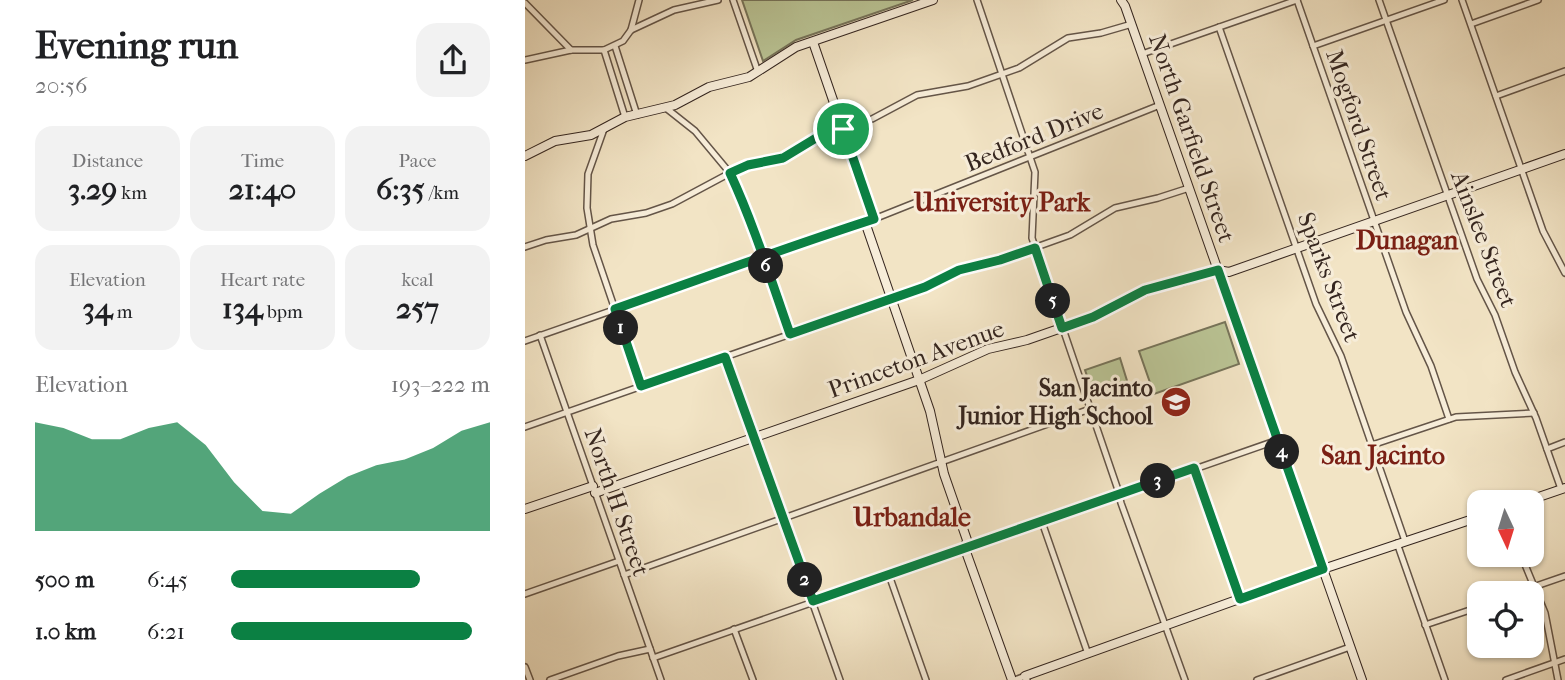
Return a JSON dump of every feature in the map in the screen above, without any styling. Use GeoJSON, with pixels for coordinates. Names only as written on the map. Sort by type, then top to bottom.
{"type":"FeatureCollection","features":[{"type":"Feature","properties":{"kind":"street"},"geometry":{"type":"LineString","coordinates":[[525,61],[571,50],[604,50],[615,46],[623,41],[631,30],[639,0]]}},
{"type":"Feature","properties":{"kind":"street"},"geometry":{"type":"LineString","coordinates":[[631,30],[674,10],[718,0]]}},
{"type":"Feature","properties":{"kind":"street"},"geometry":{"type":"LineString","coordinates":[[733,0],[758,72]]}},
{"type":"Feature","properties":{"kind":"street"},"geometry":{"type":"LineString","coordinates":[[525,156],[555,141],[591,135],[625,117],[666,108],[709,87],[749,77],[796,47],[933,0]]}},
{"type":"Feature","properties":{"kind":"street"},"geometry":{"type":"LineString","coordinates":[[977,0],[1035,173],[1031,227],[1035,248],[1185,680]]}},
{"type":"Feature","properties":{"kind":"street"},"geometry":{"type":"LineString","coordinates":[[1142,54],[1297,0]]}},
{"type":"Feature","properties":{"kind":"street","name":"Mogford Street"},"geometry":{"type":"LineString","coordinates":[[1297,0],[1406,313],[1431,366],[1449,419]]}},
{"type":"Feature","properties":{"kind":"street","name":"Ainslee Street"},"geometry":{"type":"LineString","coordinates":[[1379,0],[1477,279],[1495,316],[1563,489]]}},
{"type":"Feature","properties":{"kind":"street"},"geometry":{"type":"LineString","coordinates":[[1313,46],[1444,0]]}},
{"type":"Feature","properties":{"kind":"street"},"geometry":{"type":"LineString","coordinates":[[1462,0],[1543,231],[1565,274]]}},
{"type":"Feature","properties":{"kind":"street"},"geometry":{"type":"LineString","coordinates":[[1471,24],[1538,0]]}},
{"type":"Feature","properties":{"kind":"street","name":"North Garfield Street"},"geometry":{"type":"LineString","coordinates":[[1124,2],[1362,680]]}},
{"type":"Feature","properties":{"kind":"street"},"geometry":{"type":"LineString","coordinates":[[525,3],[571,50]]}},
{"type":"Feature","properties":{"kind":"street"},"geometry":{"type":"LineString","coordinates":[[525,247],[545,240],[576,235],[611,219],[646,213],[672,204],[730,173],[748,165],[783,158],[816,138],[872,119],[917,95],[968,86],[1035,60],[1068,38],[1101,33],[1132,24]]}},
{"type":"Feature","properties":{"kind":"street","name":"Sparks Street"},"geometry":{"type":"LineString","coordinates":[[1219,27],[1316,304],[1341,356],[1372,445],[1425,625],[1445,680]]}},
{"type":"Feature","properties":{"kind":"street"},"geometry":{"type":"LineString","coordinates":[[813,42],[843,129],[891,299],[930,411],[941,464],[967,540],[965,549],[1014,680],[1026,678],[1323,569],[1467,521]]}},
{"type":"Feature","properties":{"kind":"street"},"geometry":{"type":"LineString","coordinates":[[615,46],[636,115]]}},
{"type":"Feature","properties":{"kind":"street"},"geometry":{"type":"LineString","coordinates":[[604,50],[625,117]]}},
{"type":"Feature","properties":{"kind":"street"},"geometry":{"type":"LineString","coordinates":[[1496,96],[1565,71]]}},
{"type":"Feature","properties":{"kind":"street"},"geometry":{"type":"LineString","coordinates":[[614,82],[625,79]]}},
{"type":"Feature","properties":{"kind":"street","name":"Bedford Drive"},"geometry":{"type":"LineString","coordinates":[[525,341],[869,220],[1160,106]]}},
{"type":"Feature","properties":{"kind":"street"},"geometry":{"type":"LineString","coordinates":[[666,108],[695,131],[730,173],[745,206],[790,334]]}},
{"type":"Feature","properties":{"kind":"street"},"geometry":{"type":"LineString","coordinates":[[604,130],[588,174],[587,208],[590,229],[641,386]]}},
{"type":"Feature","properties":{"kind":"street","name":"Princeton Avenue"},"geometry":{"type":"LineString","coordinates":[[525,509],[754,438],[919,380],[988,348],[1027,340],[1093,317],[1145,290],[1218,270],[1229,272],[1565,154]]}},
{"type":"Feature","properties":{"kind":"street"},"geometry":{"type":"LineString","coordinates":[[525,426],[925,287],[959,270],[1035,248],[1070,235],[1115,208],[1189,188]]}},
{"type":"Feature","properties":{"kind":"street","name":"North H Street"},"geometry":{"type":"LineString","coordinates":[[540,335],[661,680]]}},
{"type":"Feature","properties":{"kind":"street"},"geometry":{"type":"LineString","coordinates":[[725,357],[840,680]]}},
{"type":"Feature","properties":{"kind":"street"},"geometry":{"type":"LineString","coordinates":[[624,575],[1090,409]]}},
{"type":"Feature","properties":{"kind":"street"},"geometry":{"type":"LineString","coordinates":[[1372,445],[1449,419],[1534,412]]}},
{"type":"Feature","properties":{"kind":"street"},"geometry":{"type":"LineString","coordinates":[[653,657],[1278,440]]}},
{"type":"Feature","properties":{"kind":"street"},"geometry":{"type":"LineString","coordinates":[[1547,449],[1565,442]]}},
{"type":"Feature","properties":{"kind":"street"},"geometry":{"type":"LineString","coordinates":[[1194,468],[1240,599]]}},
{"type":"Feature","properties":{"kind":"street"},"geometry":{"type":"LineString","coordinates":[[1544,495],[1563,489]]}},
{"type":"Feature","properties":{"kind":"street"},"geometry":{"type":"LineString","coordinates":[[1042,522],[1089,654]]}},
{"type":"Feature","properties":{"kind":"street"},"geometry":{"type":"LineString","coordinates":[[525,594],[619,561]]}},
{"type":"Feature","properties":{"kind":"street"},"geometry":{"type":"LineString","coordinates":[[889,575],[926,680]]}},
{"type":"Feature","properties":{"kind":"street"},"geometry":{"type":"LineString","coordinates":[[1544,583],[1565,576]]}},
{"type":"Feature","properties":{"kind":"street"},"geometry":{"type":"LineString","coordinates":[[1425,625],[1467,611]]}},
{"type":"Feature","properties":{"kind":"street"},"geometry":{"type":"LineString","coordinates":[[1544,615],[1558,680]]}},
{"type":"Feature","properties":{"kind":"street"},"geometry":{"type":"LineString","coordinates":[[734,629],[753,680]]}},
{"type":"Feature","properties":{"kind":"street"},"geometry":{"type":"LineString","coordinates":[[1257,680],[1350,647]]}},
{"type":"Feature","properties":{"kind":"street"},"geometry":{"type":"LineString","coordinates":[[550,680],[618,656],[650,649]]}},
{"type":"Feature","properties":{"kind":"street"},"geometry":{"type":"LineString","coordinates":[[1506,680],[1565,660]]}},
{"type":"Feature","properties":{"kind":"street"},"geometry":{"type":"LineString","coordinates":[[525,667],[530,680]]}},
{"type":"Feature","properties":{"kind":"green space"},"geometry":{"type":"Polygon","coordinates":[[[742,0],[913,0],[796,40],[763,61],[742,0]]]}},
{"type":"Feature","properties":{"kind":"green space"},"geometry":{"type":"Polygon","coordinates":[[[1225,322],[1239,364],[1154,394],[1139,351],[1225,322]]]}},
{"type":"Feature","properties":{"kind":"green space"},"geometry":{"type":"Polygon","coordinates":[[[1120,358],[1128,384],[1094,396],[1085,370],[1120,358]]]}},
{"type":"Feature","properties":{"kind":"place","name":"San Jacinto Junior High School"},"geometry":{"type":"Point","coordinates":[1176,402]}},
{"type":"Feature","properties":{"kind":"district","name":"University Park"},"geometry":{"type":"Point","coordinates":[1002,202]}},
{"type":"Feature","properties":{"kind":"district","name":"Dunagan"},"geometry":{"type":"Point","coordinates":[1407,240]}},
{"type":"Feature","properties":{"kind":"district","name":"San Jacinto"},"geometry":{"type":"Point","coordinates":[1383,455]}},
{"type":"Feature","properties":{"kind":"district","name":"Urbandale"},"geometry":{"type":"Point","coordinates":[912,517]}},
{"type":"Feature","properties":{"kind":"route"},"geometry":{"type":"LineString","coordinates":[[843,129],[816,138],[783,158],[748,165],[730,173],[745,206],[763,257],[790,334],[925,287],[959,270],[1035,248],[1062,328],[1126,302],[1145,290],[1218,270],[1323,569],[1240,599],[1194,468],[813,601],[725,357],[641,386],[615,309],[689,284],[763,257],[874,219],[843,129]]}}]}
